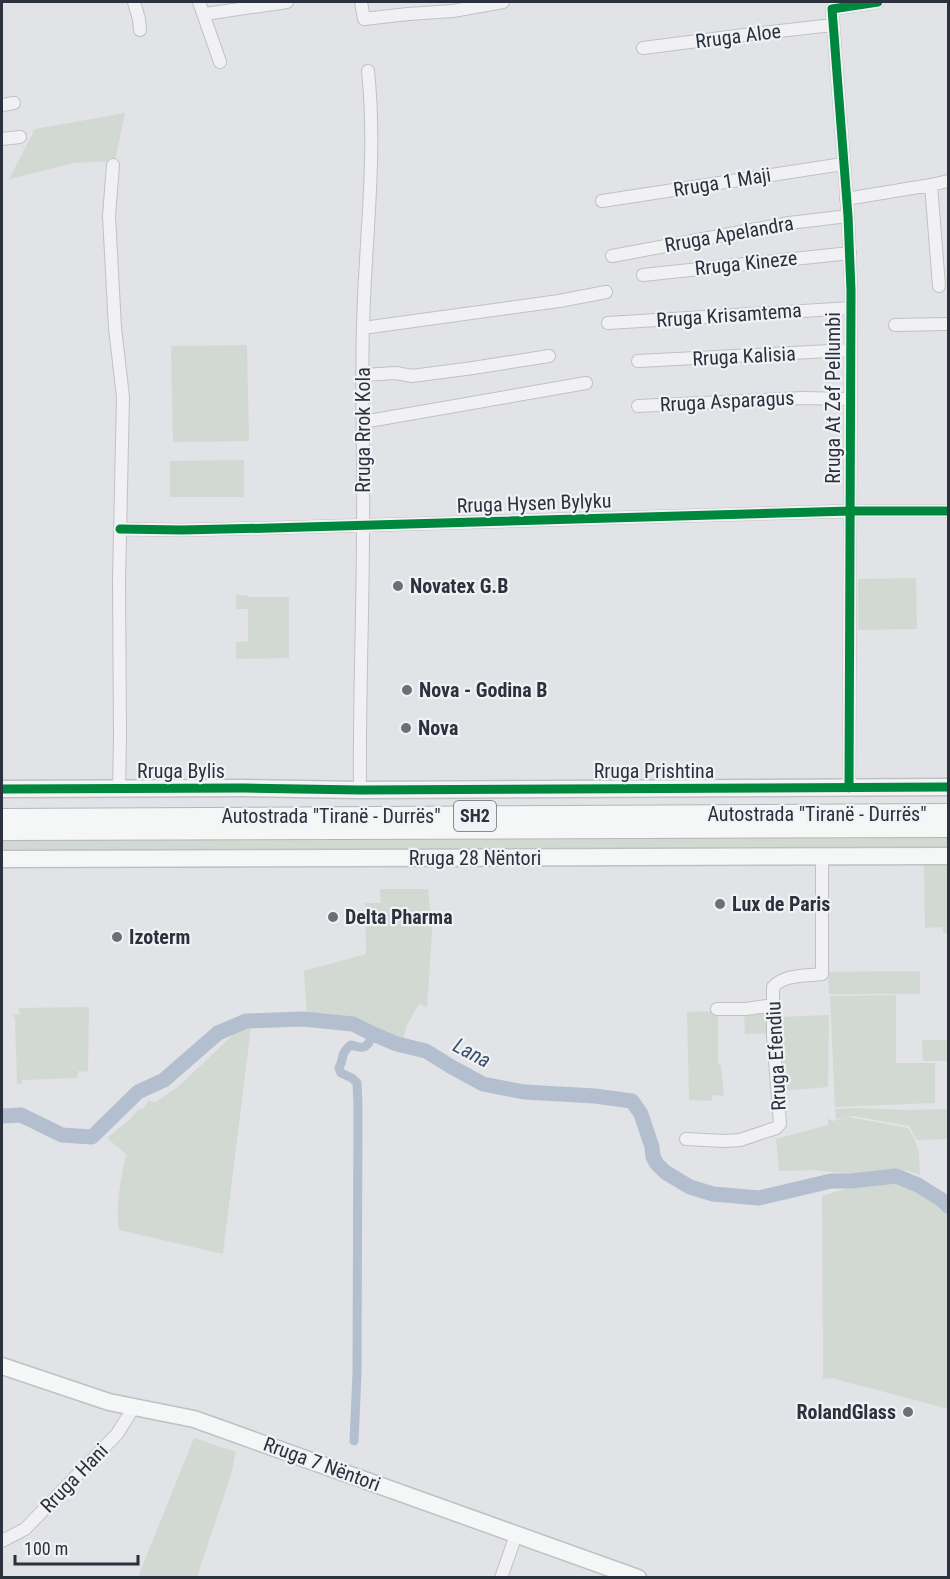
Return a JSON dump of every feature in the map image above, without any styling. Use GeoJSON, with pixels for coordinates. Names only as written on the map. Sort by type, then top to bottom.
{"type":"FeatureCollection","features":[{"type":"Feature","properties":{"kind":"highway","name":"Autostrada \"Tiranë - Durrës\""},"geometry":{"type":"LineString","coordinates":[[2,818],[948,813]]}},
{"type":"Feature","properties":{"kind":"highway","name":"Autostrada \"Tiranë - Durrës\""},"geometry":{"type":"LineString","coordinates":[[2,831],[948,828]]}},
{"type":"Feature","properties":{"kind":"main road","name":"Rruga Prishtina"},"geometry":{"type":"LineString","coordinates":[[360,790],[948,787]]}},
{"type":"Feature","properties":{"kind":"main road","name":"Rruga Bylis"},"geometry":{"type":"LineString","coordinates":[[2,789],[360,790]]}},
{"type":"Feature","properties":{"kind":"main road","name":"Rruga 28 Nëntori"},"geometry":{"type":"LineString","coordinates":[[2,859],[948,856]]}},
{"type":"Feature","properties":{"kind":"main road","name":"Rruga 7 Nëntori"},"geometry":{"type":"LineString","coordinates":[[2,1366],[101,1400],[194,1419],[638,1578]]}},
{"type":"Feature","properties":{"kind":"street"},"geometry":{"type":"LineString","coordinates":[[134,2],[140,19],[140,30]]}},
{"type":"Feature","properties":{"kind":"street"},"geometry":{"type":"LineString","coordinates":[[199,2],[220,62]]}},
{"type":"Feature","properties":{"kind":"street"},"geometry":{"type":"LineString","coordinates":[[205,14],[287,2]]}},
{"type":"Feature","properties":{"kind":"street"},"geometry":{"type":"LineString","coordinates":[[361,2],[364,19],[453,11],[503,2]]}},
{"type":"Feature","properties":{"kind":"street","name":"Rruga At Zef Pellumbi"},"geometry":{"type":"LineString","coordinates":[[849,788],[850,253],[831,9],[878,2]]}},
{"type":"Feature","properties":{"kind":"street","name":"Rruga Aloe"},"geometry":{"type":"LineString","coordinates":[[643,48],[832,25]]}},
{"type":"Feature","properties":{"kind":"street","name":"Rruga Rrok Kola"},"geometry":{"type":"LineString","coordinates":[[360,790],[363,328],[371,187],[371,102],[368,72]]}},
{"type":"Feature","properties":{"kind":"street"},"geometry":{"type":"LineString","coordinates":[[2,139],[20,137]]}},
{"type":"Feature","properties":{"kind":"street","name":"Rruga 1 Maji"},"geometry":{"type":"LineString","coordinates":[[602,201],[843,164]]}},
{"type":"Feature","properties":{"kind":"street"},"geometry":{"type":"LineString","coordinates":[[113,165],[109,216],[123,397],[119,592],[119,789]]}},
{"type":"Feature","properties":{"kind":"street"},"geometry":{"type":"LineString","coordinates":[[846,199],[948,181]]}},
{"type":"Feature","properties":{"kind":"street"},"geometry":{"type":"LineString","coordinates":[[931,185],[939,286]]}},
{"type":"Feature","properties":{"kind":"street","name":"Rruga Apelandra"},"geometry":{"type":"LineString","coordinates":[[612,256],[789,223],[848,216]]}},
{"type":"Feature","properties":{"kind":"street","name":"Rruga Kineze"},"geometry":{"type":"LineString","coordinates":[[643,275],[850,253]]}},
{"type":"Feature","properties":{"kind":"street"},"geometry":{"type":"LineString","coordinates":[[363,328],[559,301],[606,292]]}},
{"type":"Feature","properties":{"kind":"street","name":"Rruga Krisamtema"},"geometry":{"type":"LineString","coordinates":[[608,323],[851,308]]}},
{"type":"Feature","properties":{"kind":"street"},"geometry":{"type":"LineString","coordinates":[[895,325],[948,324]]}},
{"type":"Feature","properties":{"kind":"street","name":"Rruga Kalisia"},"geometry":{"type":"LineString","coordinates":[[638,361],[850,350]]}},
{"type":"Feature","properties":{"kind":"street"},"geometry":{"type":"LineString","coordinates":[[363,375],[396,373],[412,376],[549,356]]}},
{"type":"Feature","properties":{"kind":"street"},"geometry":{"type":"LineString","coordinates":[[363,422],[586,383]]}},
{"type":"Feature","properties":{"kind":"street","name":"Rruga Asparagus"},"geometry":{"type":"LineString","coordinates":[[638,406],[803,398],[851,399]]}},
{"type":"Feature","properties":{"kind":"street","name":"Rruga Hysen Bylyku"},"geometry":{"type":"LineString","coordinates":[[120,529],[182,530],[851,511],[948,511]]}},
{"type":"Feature","properties":{"kind":"street","name":"Rruga Efendiu"},"geometry":{"type":"LineString","coordinates":[[686,1139],[740,1140],[780,1125],[773,1035],[773,987],[782,979],[822,974],[822,856]]}},
{"type":"Feature","properties":{"kind":"street"},"geometry":{"type":"LineString","coordinates":[[717,1009],[746,1009],[773,1005]]}},
{"type":"Feature","properties":{"kind":"street","name":"Rruga Hani"},"geometry":{"type":"LineString","coordinates":[[2,1542],[25,1529],[141,1409]]}},
{"type":"Feature","properties":{"kind":"street"},"geometry":{"type":"LineString","coordinates":[[501,1578],[516,1534]]}},
{"type":"Feature","properties":{"kind":"shaded area"},"geometry":{"type":"Polygon","coordinates":[[[125,113],[115,161],[74,163],[9,179],[35,129],[125,113]]]}},
{"type":"Feature","properties":{"kind":"shaded area"},"geometry":{"type":"Polygon","coordinates":[[[247,345],[249,441],[173,442],[171,346],[247,345]]]}},
{"type":"Feature","properties":{"kind":"shaded area"},"geometry":{"type":"Polygon","coordinates":[[[244,460],[244,497],[170,497],[170,461],[244,460]]]}},
{"type":"Feature","properties":{"kind":"shaded area"},"geometry":{"type":"Polygon","coordinates":[[[916,578],[917,629],[858,630],[858,579],[916,578]]]}},
{"type":"Feature","properties":{"kind":"shaded area"},"geometry":{"type":"Polygon","coordinates":[[[236,595],[289,597],[289,658],[236,659],[236,642],[248,641],[248,609],[236,609],[236,595]]]}},
{"type":"Feature","properties":{"kind":"shaded area"},"geometry":{"type":"Polygon","coordinates":[[[948,832],[948,849],[2,854],[2,836],[948,832]]]}},
{"type":"Feature","properties":{"kind":"shaded area"},"geometry":{"type":"Polygon","coordinates":[[[924,863],[948,863],[948,933],[943,933],[943,927],[925,928],[924,863]]]}},
{"type":"Feature","properties":{"kind":"shaded area"},"geometry":{"type":"Polygon","coordinates":[[[380,889],[428,889],[432,930],[427,1007],[419,1004],[406,1027],[403,1042],[355,1020],[307,1016],[304,971],[366,954],[365,903],[381,903],[380,889]]]}},
{"type":"Feature","properties":{"kind":"shaded area"},"geometry":{"type":"Polygon","coordinates":[[[920,971],[920,994],[829,994],[828,972],[920,971]]]}},
{"type":"Feature","properties":{"kind":"shaded area"},"geometry":{"type":"Polygon","coordinates":[[[896,995],[896,1063],[935,1063],[935,1103],[835,1107],[830,996],[896,995]]]}},
{"type":"Feature","properties":{"kind":"shaded area"},"geometry":{"type":"Polygon","coordinates":[[[89,1007],[88,1072],[78,1071],[77,1078],[22,1080],[21,1084],[17,1084],[13,1015],[20,1014],[18,1008],[89,1007]]]}},
{"type":"Feature","properties":{"kind":"shaded area"},"geometry":{"type":"Polygon","coordinates":[[[767,1008],[771,1033],[745,1034],[744,1011],[767,1008]]]}},
{"type":"Feature","properties":{"kind":"shaded area"},"geometry":{"type":"Polygon","coordinates":[[[718,1011],[718,1064],[721,1065],[724,1096],[712,1095],[712,1101],[689,1100],[687,1012],[718,1011]]]}},
{"type":"Feature","properties":{"kind":"shaded area"},"geometry":{"type":"Polygon","coordinates":[[[829,1015],[828,1087],[781,1091],[777,1017],[829,1015]]]}},
{"type":"Feature","properties":{"kind":"shaded area"},"geometry":{"type":"Polygon","coordinates":[[[251,1026],[223,1254],[119,1230],[119,1194],[125,1158],[128,1156],[107,1138],[138,1110],[144,1108],[148,1101],[156,1102],[180,1085],[237,1031],[251,1026]]]}},
{"type":"Feature","properties":{"kind":"shaded area"},"geometry":{"type":"Polygon","coordinates":[[[922,1040],[948,1040],[948,1061],[923,1061],[922,1040]]]}},
{"type":"Feature","properties":{"kind":"shaded area"},"geometry":{"type":"Polygon","coordinates":[[[835,1109],[948,1109],[948,1139],[917,1140],[909,1126],[853,1116],[848,1117],[908,1128],[918,1150],[920,1175],[909,1171],[892,1170],[872,1175],[816,1170],[779,1171],[776,1139],[828,1125],[828,1118],[832,1121],[846,1118],[836,1119],[835,1109]]]}},
{"type":"Feature","properties":{"kind":"shaded area"},"geometry":{"type":"Polygon","coordinates":[[[895,1182],[924,1193],[948,1212],[948,1409],[832,1378],[822,1379],[822,1196],[845,1189],[895,1182]]]}},
{"type":"Feature","properties":{"kind":"shaded area"},"geometry":{"type":"Polygon","coordinates":[[[194,1438],[236,1452],[230,1478],[197,1577],[138,1577],[194,1438]]]}},
{"type":"Feature","properties":{"kind":"waterway","name":"Lana"},"geometry":{"type":"LineString","coordinates":[[2,1116],[21,1115],[62,1135],[92,1137],[138,1092],[164,1080],[218,1033],[246,1021],[303,1019],[353,1024],[397,1044],[426,1051],[483,1084],[524,1092],[595,1096],[632,1101],[641,1114],[657,1164],[665,1172],[690,1187],[713,1194],[759,1198],[831,1181],[896,1176],[918,1185],[948,1206]]}},
{"type":"Feature","properties":{"kind":"waterway"},"geometry":{"type":"LineString","coordinates":[[354,1441],[357,1374],[358,1105],[357,1083],[341,1073],[339,1068],[347,1048],[351,1045],[365,1046],[373,1034]]}},
{"type":"Feature","properties":{"kind":"cycle path"},"geometry":{"type":"LineString","coordinates":[[849,788],[851,291],[848,216],[832,9],[878,2]]}},
{"type":"Feature","properties":{"kind":"cycle path"},"geometry":{"type":"LineString","coordinates":[[120,529],[182,530],[851,511],[948,511]]}},
{"type":"Feature","properties":{"kind":"cycle path"},"geometry":{"type":"LineString","coordinates":[[2,789],[948,787]]}},
{"type":"Feature","properties":{"kind":"place","name":"Novatex G.B"},"geometry":{"type":"Point","coordinates":[398,586]}},
{"type":"Feature","properties":{"kind":"place","name":"Nova - Godina B"},"geometry":{"type":"Point","coordinates":[407,690]}},
{"type":"Feature","properties":{"kind":"place","name":"Nova"},"geometry":{"type":"Point","coordinates":[406,728]}},
{"type":"Feature","properties":{"kind":"place","name":"Lux de Paris"},"geometry":{"type":"Point","coordinates":[720,904]}},
{"type":"Feature","properties":{"kind":"place","name":"Delta Pharma"},"geometry":{"type":"Point","coordinates":[333,917]}},
{"type":"Feature","properties":{"kind":"place","name":"Izoterm"},"geometry":{"type":"Point","coordinates":[117,937]}},
{"type":"Feature","properties":{"kind":"place","name":"RolandGlass"},"geometry":{"type":"Point","coordinates":[908,1412]}}]}
